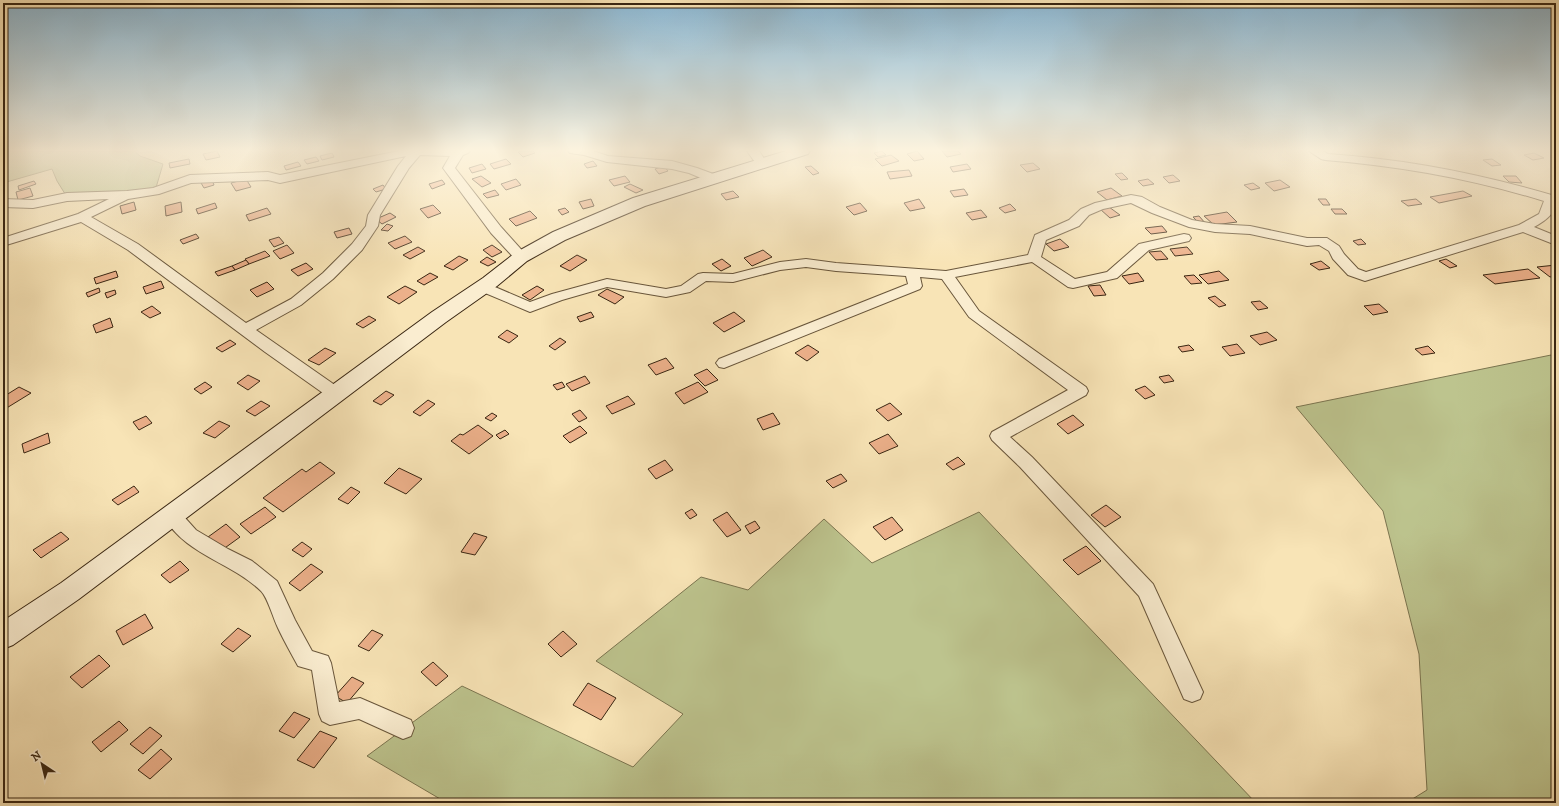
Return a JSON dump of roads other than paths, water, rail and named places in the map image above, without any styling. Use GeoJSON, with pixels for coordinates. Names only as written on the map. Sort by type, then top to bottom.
{"type":"FeatureCollection","features":[{"type":"Feature","properties":{"kind":"main road"},"geometry":{"type":"LineString","coordinates":[[3,636],[70,591],[439,317],[483,287],[521,257],[559,236],[632,204],[679,189]]}},
{"type":"Feature","properties":{"kind":"street"},"geometry":{"type":"LineString","coordinates":[[3,203],[33,204],[67,197],[127,195],[162,189]]}},
{"type":"Feature","properties":{"kind":"street"},"geometry":{"type":"LineString","coordinates":[[246,329],[296,302],[328,276],[357,247],[372,226],[374,215],[390,189]]}},
{"type":"Feature","properties":{"kind":"street"},"geometry":{"type":"LineString","coordinates":[[465,189],[496,230],[521,257]]}},
{"type":"Feature","properties":{"kind":"street"},"geometry":{"type":"LineString","coordinates":[[1034,258],[1040,238],[1074,223],[1085,212],[1099,206],[1131,199],[1138,200],[1156,210],[1189,223],[1215,228],[1250,230],[1307,242],[1322,241],[1334,249],[1338,256],[1353,272],[1366,277],[1524,228],[1544,216],[1551,199],[1517,189]]}},
{"type":"Feature","properties":{"kind":"street"},"geometry":{"type":"LineString","coordinates":[[3,242],[82,217],[108,206],[127,195]]}},
{"type":"Feature","properties":{"kind":"street"},"geometry":{"type":"LineString","coordinates":[[82,217],[133,247],[270,348],[336,394]]}},
{"type":"Feature","properties":{"kind":"street"},"geometry":{"type":"LineString","coordinates":[[1524,228],[1556,241]]}},
{"type":"Feature","properties":{"kind":"street"},"geometry":{"type":"LineString","coordinates":[[483,287],[530,307],[557,297],[607,283],[666,293],[685,289],[703,277],[733,278],[780,266],[806,263],[836,267],[946,275],[1034,258],[1073,284],[1112,275],[1144,247],[1184,238]]}},
{"type":"Feature","properties":{"kind":"street"},"geometry":{"type":"LineString","coordinates":[[724,363],[915,286],[912,272]]}},
{"type":"Feature","properties":{"kind":"street"},"geometry":{"type":"LineString","coordinates":[[946,275],[974,314],[1080,391],[998,436],[1026,462],[1146,590],[1192,692]]}},
{"type":"Feature","properties":{"kind":"street"},"geometry":{"type":"LineString","coordinates":[[172,515],[189,535],[221,555],[245,567],[270,587],[287,626],[305,659],[321,663],[330,714],[360,708],[403,728]]}}]}
